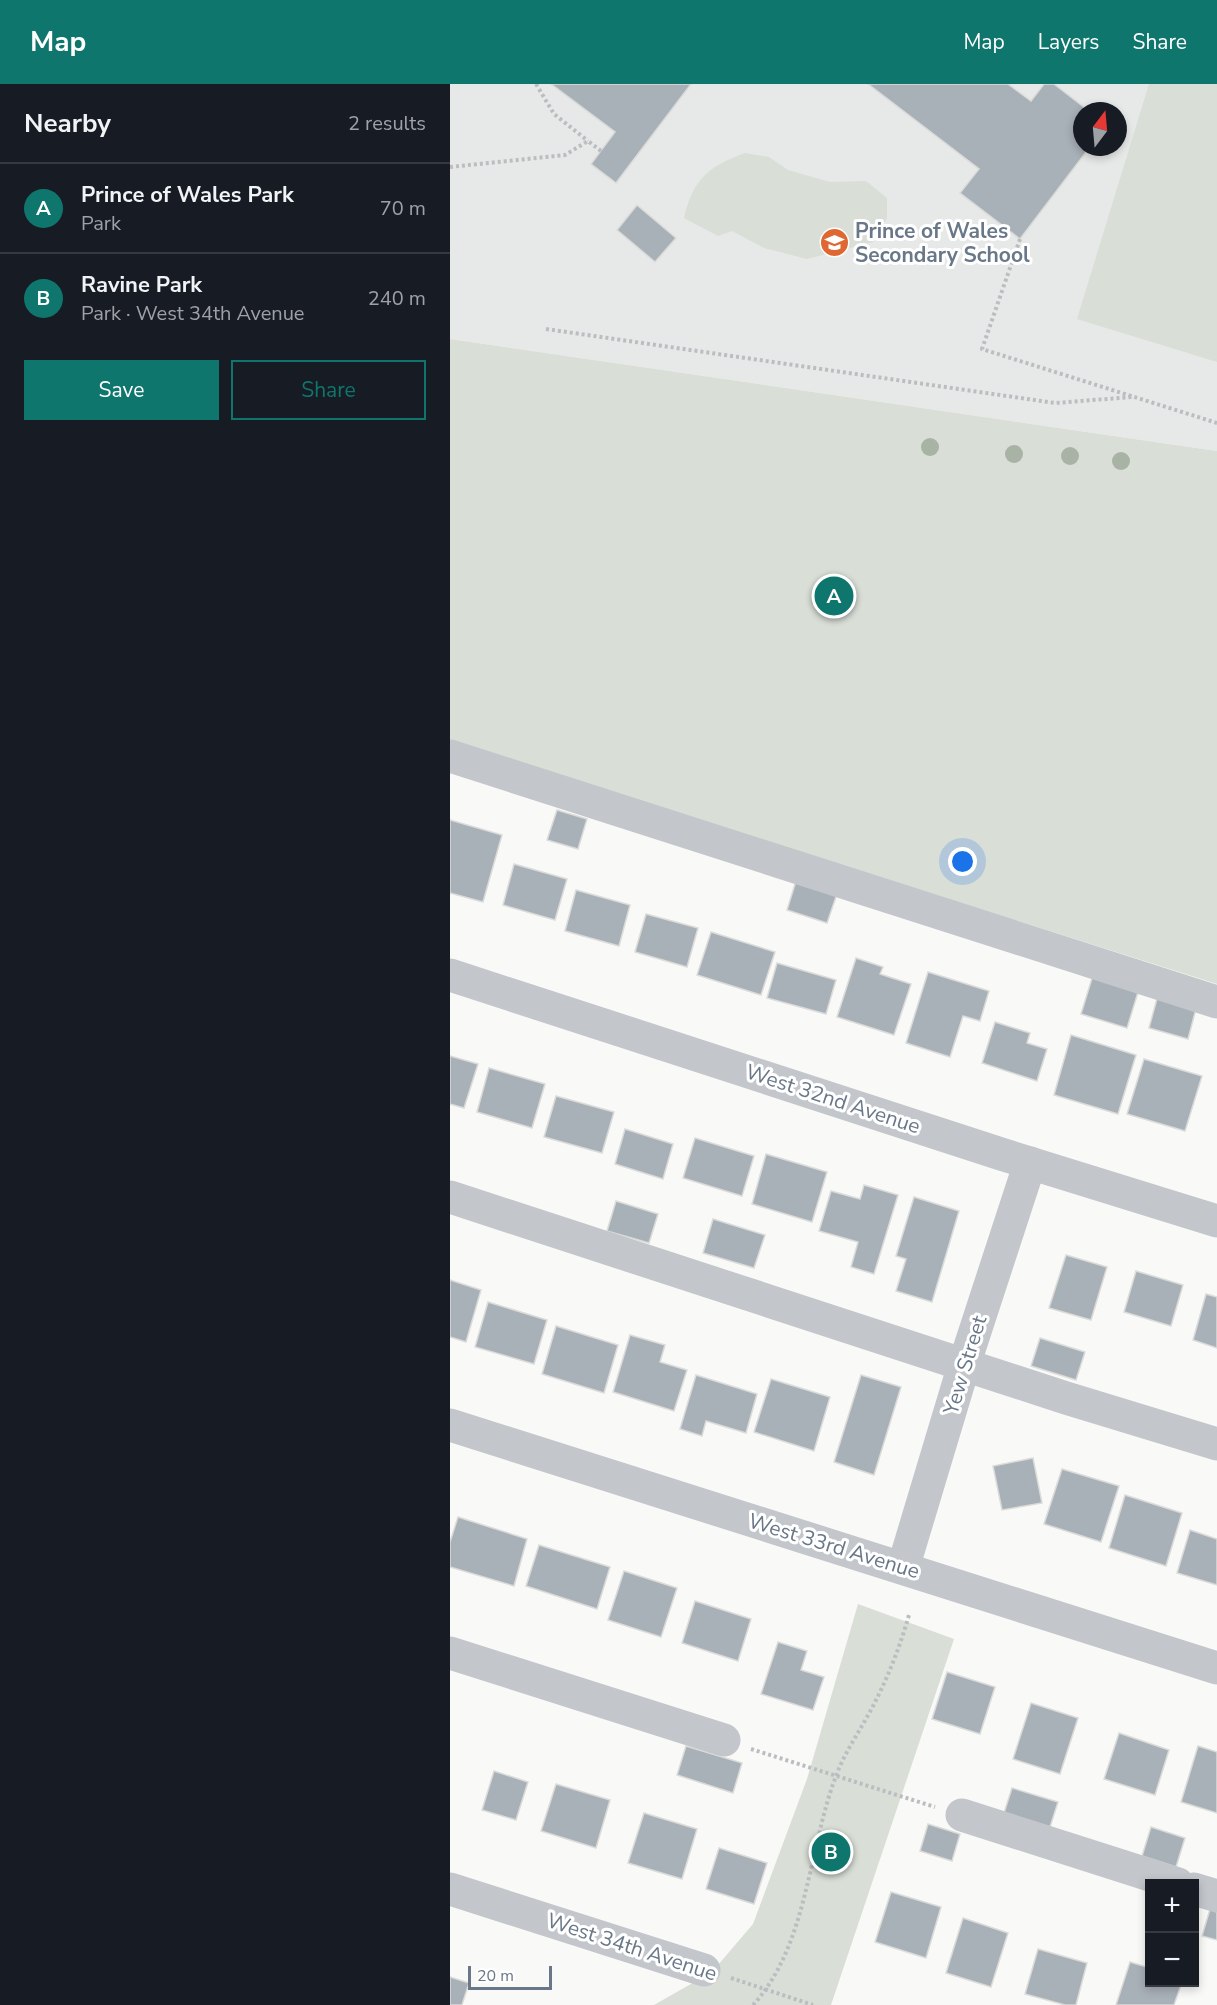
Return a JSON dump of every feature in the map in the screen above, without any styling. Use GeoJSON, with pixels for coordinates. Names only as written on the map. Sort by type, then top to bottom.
{"type":"FeatureCollection","features":[{"type":"Feature","properties":{"kind":"street"},"geometry":{"type":"LineString","coordinates":[[450,756],[1217,1002]]}},
{"type":"Feature","properties":{"kind":"street","name":"West 32nd Avenue"},"geometry":{"type":"LineString","coordinates":[[450,975],[1030,1163],[1217,1220]]}},
{"type":"Feature","properties":{"kind":"street","name":"Yew Street"},"geometry":{"type":"LineString","coordinates":[[903,1568],[964,1365],[1030,1163]]}},
{"type":"Feature","properties":{"kind":"street"},"geometry":{"type":"LineString","coordinates":[[450,1197],[1066,1398],[1217,1444]]}},
{"type":"Feature","properties":{"kind":"street","name":"West 33rd Avenue"},"geometry":{"type":"LineString","coordinates":[[450,1425],[1217,1668]]}},
{"type":"Feature","properties":{"kind":"street"},"geometry":{"type":"LineString","coordinates":[[450,1653],[724,1740]]}},
{"type":"Feature","properties":{"kind":"street"},"geometry":{"type":"LineString","coordinates":[[962,1815],[1162,1879]]}},
{"type":"Feature","properties":{"kind":"street","name":"West 34th Avenue"},"geometry":{"type":"LineString","coordinates":[[450,1889],[705,1970]]}},
{"type":"Feature","properties":{"kind":"street"},"geometry":{"type":"LineString","coordinates":[[1199,1891],[1217,1896]]}},
{"type":"Feature","properties":{"kind":"path"},"geometry":{"type":"LineString","coordinates":[[536,84],[554,114],[601,151]]}},
{"type":"Feature","properties":{"kind":"path"},"geometry":{"type":"LineString","coordinates":[[450,167],[565,155],[588,141]]}},
{"type":"Feature","properties":{"kind":"path"},"geometry":{"type":"LineString","coordinates":[[1020,239],[982,349],[1217,423]]}},
{"type":"Feature","properties":{"kind":"path"},"geometry":{"type":"LineString","coordinates":[[546,329],[1055,403],[1132,397]]}},
{"type":"Feature","properties":{"kind":"path"},"geometry":{"type":"LineString","coordinates":[[753,2005],[767,1990],[800,1915],[812,1859],[836,1775],[897,1655],[909,1615]]}},
{"type":"Feature","properties":{"kind":"path"},"geometry":{"type":"LineString","coordinates":[[724,1740],[962,1815]]}},
{"type":"Feature","properties":{"kind":"path","name":"West 34th Avenue"},"geometry":{"type":"LineString","coordinates":[[705,1970],[813,2005]]}},
{"type":"Feature","properties":{"kind":"shaded area","name":"Prince of Wales Secondary School"},"geometry":{"type":"Polygon","coordinates":[[[450,84],[1217,84],[1217,451],[450,339],[450,84]]]}},
{"type":"Feature","properties":{"kind":"shaded area"},"geometry":{"type":"Polygon","coordinates":[[[1149,84],[1217,84],[1217,362],[1077,319],[1149,84]]]}},
{"type":"Feature","properties":{"kind":"shaded area"},"geometry":{"type":"Polygon","coordinates":[[[745,153],[769,157],[788,170],[830,182],[866,181],[887,198],[887,218],[873,242],[807,259],[764,248],[732,231],[718,236],[684,218],[692,193],[704,176],[722,163],[745,153]]]}},
{"type":"Feature","properties":{"kind":"shaded area"},"geometry":{"type":"Polygon","coordinates":[[[450,339],[1217,451],[1217,984],[450,741],[450,339]]]}},
{"type":"Feature","properties":{"kind":"shaded area"},"geometry":{"type":"Polygon","coordinates":[[[858,1604],[954,1639],[831,2005],[654,2005],[712,1972],[753,1924],[807,1779],[858,1604]]]}},
{"type":"Feature","properties":{"kind":"building"},"geometry":{"type":"Polygon","coordinates":[[[551,84],[691,84],[616,183],[591,164],[615,132],[551,84]]]}},
{"type":"Feature","properties":{"kind":"building"},"geometry":{"type":"Polygon","coordinates":[[[868,84],[1008,84],[1031,101],[1044,84],[1054,84],[1077,102],[1073,102],[1073,156],[1083,156],[1020,239],[960,193],[979,169],[868,84]]]}},
{"type":"Feature","properties":{"kind":"building"},"geometry":{"type":"Polygon","coordinates":[[[637,205],[676,238],[655,262],[617,230],[637,205]]]}},
{"type":"Feature","properties":{"kind":"building"},"geometry":{"type":"Polygon","coordinates":[[[557,810],[587,819],[578,849],[547,840],[557,810]]]}},
{"type":"Feature","properties":{"kind":"building"},"geometry":{"type":"Polygon","coordinates":[[[450,820],[502,835],[483,902],[450,893],[450,820]]]}},
{"type":"Feature","properties":{"kind":"building"},"geometry":{"type":"Polygon","coordinates":[[[514,864],[567,879],[555,920],[503,905],[514,864]]]}},
{"type":"Feature","properties":{"kind":"building"},"geometry":{"type":"Polygon","coordinates":[[[796,881],[837,894],[827,923],[787,910],[796,881]]]}},
{"type":"Feature","properties":{"kind":"building"},"geometry":{"type":"Polygon","coordinates":[[[576,890],[630,905],[619,946],[565,931],[576,890]]]}},
{"type":"Feature","properties":{"kind":"building"},"geometry":{"type":"Polygon","coordinates":[[[646,914],[698,928],[687,967],[635,952],[646,914]]]}},
{"type":"Feature","properties":{"kind":"building"},"geometry":{"type":"Polygon","coordinates":[[[711,932],[775,952],[761,995],[697,975],[711,932]]]}},
{"type":"Feature","properties":{"kind":"building"},"geometry":{"type":"Polygon","coordinates":[[[856,958],[883,967],[880,974],[911,984],[894,1035],[837,1017],[856,958]]]}},
{"type":"Feature","properties":{"kind":"building"},"geometry":{"type":"Polygon","coordinates":[[[777,963],[836,980],[826,1014],[767,998],[777,963]]]}},
{"type":"Feature","properties":{"kind":"building"},"geometry":{"type":"Polygon","coordinates":[[[928,972],[989,991],[980,1021],[963,1016],[950,1057],[906,1043],[928,972]]]}},
{"type":"Feature","properties":{"kind":"building"},"geometry":{"type":"Polygon","coordinates":[[[1093,975],[1139,989],[1127,1028],[1081,1014],[1093,975]]]}},
{"type":"Feature","properties":{"kind":"building"},"geometry":{"type":"Polygon","coordinates":[[[1158,995],[1197,1005],[1188,1039],[1149,1028],[1158,995]]]}},
{"type":"Feature","properties":{"kind":"building"},"geometry":{"type":"Polygon","coordinates":[[[995,1022],[1030,1033],[1027,1043],[1047,1049],[1037,1081],[982,1063],[995,1022]]]}},
{"type":"Feature","properties":{"kind":"building"},"geometry":{"type":"Polygon","coordinates":[[[1071,1035],[1136,1055],[1118,1114],[1054,1095],[1071,1035]]]}},
{"type":"Feature","properties":{"kind":"building"},"geometry":{"type":"Polygon","coordinates":[[[450,1056],[478,1064],[464,1108],[450,1104],[450,1056]]]}},
{"type":"Feature","properties":{"kind":"building"},"geometry":{"type":"Polygon","coordinates":[[[1144,1059],[1202,1076],[1185,1131],[1127,1114],[1144,1059]]]}},
{"type":"Feature","properties":{"kind":"building"},"geometry":{"type":"Polygon","coordinates":[[[489,1068],[545,1084],[532,1128],[477,1112],[489,1068]]]}},
{"type":"Feature","properties":{"kind":"building"},"geometry":{"type":"Polygon","coordinates":[[[556,1096],[614,1112],[602,1153],[544,1137],[556,1096]]]}},
{"type":"Feature","properties":{"kind":"building"},"geometry":{"type":"Polygon","coordinates":[[[625,1129],[673,1144],[663,1179],[615,1164],[625,1129]]]}},
{"type":"Feature","properties":{"kind":"building"},"geometry":{"type":"Polygon","coordinates":[[[695,1138],[754,1156],[742,1196],[683,1178],[695,1138]]]}},
{"type":"Feature","properties":{"kind":"building"},"geometry":{"type":"Polygon","coordinates":[[[766,1154],[827,1172],[812,1222],[752,1204],[766,1154]]]}},
{"type":"Feature","properties":{"kind":"building"},"geometry":{"type":"Polygon","coordinates":[[[864,1185],[898,1195],[874,1274],[851,1267],[858,1242],[819,1231],[831,1191],[860,1199],[864,1185]]]}},
{"type":"Feature","properties":{"kind":"building"},"geometry":{"type":"Polygon","coordinates":[[[914,1197],[959,1211],[932,1302],[896,1291],[906,1259],[896,1256],[914,1197]]]}},
{"type":"Feature","properties":{"kind":"building"},"geometry":{"type":"Polygon","coordinates":[[[616,1201],[658,1214],[649,1243],[607,1231],[616,1201]]]}},
{"type":"Feature","properties":{"kind":"building"},"geometry":{"type":"Polygon","coordinates":[[[713,1219],[765,1235],[754,1268],[703,1253],[713,1219]]]}},
{"type":"Feature","properties":{"kind":"building"},"geometry":{"type":"Polygon","coordinates":[[[1066,1255],[1107,1267],[1091,1320],[1049,1308],[1066,1255]]]}},
{"type":"Feature","properties":{"kind":"building"},"geometry":{"type":"Polygon","coordinates":[[[1136,1271],[1183,1285],[1171,1326],[1124,1312],[1136,1271]]]}},
{"type":"Feature","properties":{"kind":"building"},"geometry":{"type":"Polygon","coordinates":[[[450,1280],[481,1290],[466,1342],[450,1337],[450,1280]]]}},
{"type":"Feature","properties":{"kind":"building"},"geometry":{"type":"Polygon","coordinates":[[[1206,1294],[1217,1297],[1217,1348],[1193,1340],[1206,1294]]]}},
{"type":"Feature","properties":{"kind":"building"},"geometry":{"type":"Polygon","coordinates":[[[488,1302],[547,1320],[534,1364],[475,1347],[488,1302]]]}},
{"type":"Feature","properties":{"kind":"building"},"geometry":{"type":"Polygon","coordinates":[[[556,1326],[618,1345],[604,1393],[542,1374],[556,1326]]]}},
{"type":"Feature","properties":{"kind":"building"},"geometry":{"type":"Polygon","coordinates":[[[630,1335],[665,1345],[660,1362],[687,1370],[674,1411],[613,1392],[630,1335]]]}},
{"type":"Feature","properties":{"kind":"building"},"geometry":{"type":"Polygon","coordinates":[[[1040,1338],[1085,1352],[1076,1380],[1031,1366],[1040,1338]]]}},
{"type":"Feature","properties":{"kind":"building"},"geometry":{"type":"Polygon","coordinates":[[[696,1375],[757,1394],[746,1433],[706,1421],[702,1436],[680,1429],[696,1375]]]}},
{"type":"Feature","properties":{"kind":"building"},"geometry":{"type":"Polygon","coordinates":[[[861,1375],[901,1387],[874,1475],[834,1462],[861,1375]]]}},
{"type":"Feature","properties":{"kind":"building"},"geometry":{"type":"Polygon","coordinates":[[[771,1379],[830,1397],[814,1451],[754,1432],[771,1379]]]}},
{"type":"Feature","properties":{"kind":"building"},"geometry":{"type":"Polygon","coordinates":[[[1033,1458],[1042,1503],[1002,1510],[993,1466],[1033,1458]]]}},
{"type":"Feature","properties":{"kind":"building"},"geometry":{"type":"Polygon","coordinates":[[[1062,1469],[1119,1486],[1101,1542],[1044,1524],[1062,1469]]]}},
{"type":"Feature","properties":{"kind":"building"},"geometry":{"type":"Polygon","coordinates":[[[1125,1495],[1182,1513],[1166,1566],[1109,1548],[1125,1495]]]}},
{"type":"Feature","properties":{"kind":"building"},"geometry":{"type":"Polygon","coordinates":[[[458,1517],[527,1539],[514,1586],[450,1567],[450,1542],[458,1517]]]}},
{"type":"Feature","properties":{"kind":"building"},"geometry":{"type":"Polygon","coordinates":[[[1190,1530],[1217,1539],[1217,1585],[1177,1573],[1190,1530]]]}},
{"type":"Feature","properties":{"kind":"building"},"geometry":{"type":"Polygon","coordinates":[[[539,1545],[610,1567],[597,1609],[526,1586],[539,1545]]]}},
{"type":"Feature","properties":{"kind":"building"},"geometry":{"type":"Polygon","coordinates":[[[624,1571],[677,1588],[661,1637],[608,1620],[624,1571]]]}},
{"type":"Feature","properties":{"kind":"building"},"geometry":{"type":"Polygon","coordinates":[[[695,1601],[751,1619],[738,1661],[682,1643],[695,1601]]]}},
{"type":"Feature","properties":{"kind":"building"},"geometry":{"type":"Polygon","coordinates":[[[778,1642],[807,1651],[801,1670],[824,1677],[813,1710],[761,1694],[778,1642]]]}},
{"type":"Feature","properties":{"kind":"building"},"geometry":{"type":"Polygon","coordinates":[[[947,1672],[995,1687],[980,1734],[932,1719],[947,1672]]]}},
{"type":"Feature","properties":{"kind":"building"},"geometry":{"type":"Polygon","coordinates":[[[1031,1703],[1078,1718],[1060,1774],[1013,1759],[1031,1703]]]}},
{"type":"Feature","properties":{"kind":"building"},"geometry":{"type":"Polygon","coordinates":[[[1119,1733],[1169,1750],[1155,1795],[1104,1779],[1119,1733]]]}},
{"type":"Feature","properties":{"kind":"building"},"geometry":{"type":"Polygon","coordinates":[[[686,1746],[742,1763],[733,1793],[677,1775],[686,1746]]]}},
{"type":"Feature","properties":{"kind":"building"},"geometry":{"type":"Polygon","coordinates":[[[1198,1746],[1217,1752],[1217,1813],[1181,1802],[1198,1746]]]}},
{"type":"Feature","properties":{"kind":"building"},"geometry":{"type":"Polygon","coordinates":[[[494,1771],[528,1782],[516,1820],[482,1810],[494,1771]]]}},
{"type":"Feature","properties":{"kind":"building"},"geometry":{"type":"Polygon","coordinates":[[[556,1784],[610,1800],[596,1848],[541,1831],[556,1784]]]}},
{"type":"Feature","properties":{"kind":"building"},"geometry":{"type":"Polygon","coordinates":[[[1012,1788],[1058,1802],[1050,1827],[1004,1813],[1012,1788]]]}},
{"type":"Feature","properties":{"kind":"building"},"geometry":{"type":"Polygon","coordinates":[[[644,1813],[697,1829],[682,1879],[628,1863],[644,1813]]]}},
{"type":"Feature","properties":{"kind":"building"},"geometry":{"type":"Polygon","coordinates":[[[928,1824],[960,1834],[952,1861],[920,1851],[928,1824]]]}},
{"type":"Feature","properties":{"kind":"building"},"geometry":{"type":"Polygon","coordinates":[[[1151,1827],[1185,1838],[1176,1867],[1142,1856],[1151,1827]]]}},
{"type":"Feature","properties":{"kind":"building"},"geometry":{"type":"Polygon","coordinates":[[[719,1848],[767,1863],[754,1904],[706,1889],[719,1848]]]}},
{"type":"Feature","properties":{"kind":"building"},"geometry":{"type":"Polygon","coordinates":[[[891,1892],[941,1907],[926,1958],[875,1942],[891,1892]]]}},
{"type":"Feature","properties":{"kind":"building"},"geometry":{"type":"Polygon","coordinates":[[[1210,1909],[1217,1912],[1217,1940],[1202,1936],[1210,1909]]]}},
{"type":"Feature","properties":{"kind":"building"},"geometry":{"type":"Polygon","coordinates":[[[963,1918],[1008,1933],[991,1987],[946,1973],[963,1918]]]}},
{"type":"Feature","properties":{"kind":"building"},"geometry":{"type":"Polygon","coordinates":[[[1038,1949],[1087,1963],[1076,2005],[1065,2005],[1025,1994],[1038,1949]]]}},
{"type":"Feature","properties":{"kind":"building"},"geometry":{"type":"Polygon","coordinates":[[[1130,1962],[1145,1966],[1145,1987],[1180,1987],[1174,2005],[1116,2005],[1130,1962]]]}},
{"type":"Feature","properties":{"kind":"building"},"geometry":{"type":"Polygon","coordinates":[[[450,1977],[469,1983],[462,2005],[450,2005],[450,1977]]]}},
{"type":"Feature","properties":{"kind":"place","name":"Prince of Wales Secondary School"},"geometry":{"type":"Point","coordinates":[834,243]}},
{"type":"Feature","properties":{"kind":"place","name":"Prince of Wales Park"},"geometry":{"type":"Point","coordinates":[834,596]}},
{"type":"Feature","properties":{"kind":"place","name":"Ravine Park"},"geometry":{"type":"Point","coordinates":[831,1852]}}]}
